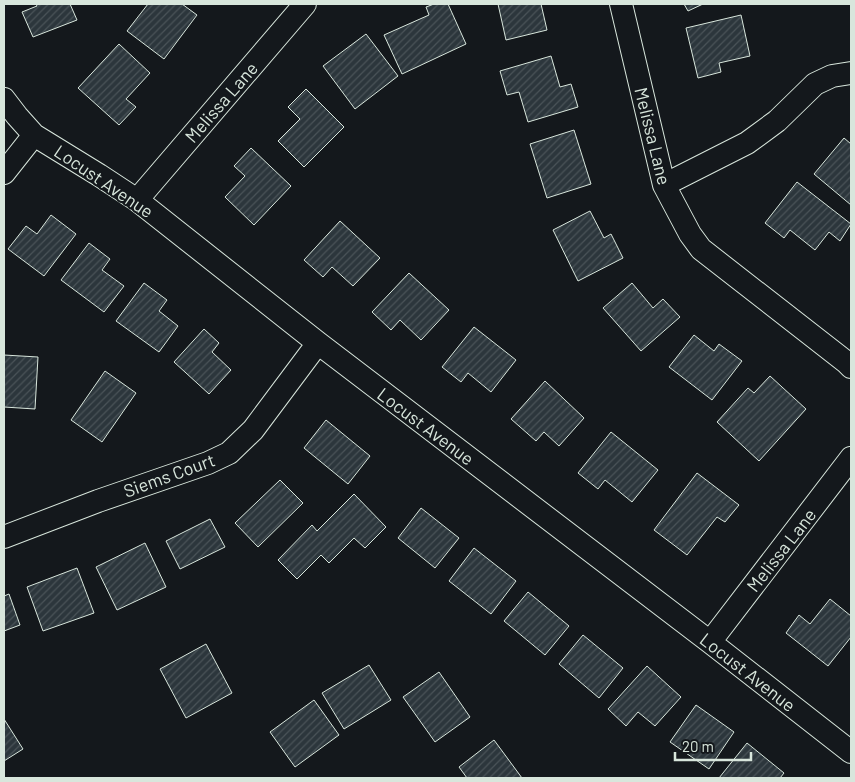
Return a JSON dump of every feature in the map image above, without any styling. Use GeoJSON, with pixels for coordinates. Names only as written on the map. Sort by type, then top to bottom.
{"type":"FeatureCollection","features":[{"type":"Feature","properties":{"kind":"street","name":"Melissa Lane"},"geometry":{"type":"LineString","coordinates":[[137,200],[305,4]]}},
{"type":"Feature","properties":{"kind":"street","name":"Melissa Lane"},"geometry":{"type":"LineString","coordinates":[[621,4],[664,185],[690,234],[702,249],[851,367]]}},
{"type":"Feature","properties":{"kind":"street"},"geometry":{"type":"LineString","coordinates":[[664,185],[747,143],[777,121],[815,84],[832,76],[851,73]]}},
{"type":"Feature","properties":{"kind":"street","name":"Locust Avenue"},"geometry":{"type":"LineString","coordinates":[[4,99],[16,116],[34,135],[137,200],[318,343],[851,752]]}},
{"type":"Feature","properties":{"kind":"street"},"geometry":{"type":"LineString","coordinates":[[4,173],[34,135]]}},
{"type":"Feature","properties":{"kind":"street","name":"Siems Court"},"geometry":{"type":"LineString","coordinates":[[4,537],[98,501],[208,463],[229,453],[253,430],[318,343]]}},
{"type":"Feature","properties":{"kind":"street","name":"Melissa Lane"},"geometry":{"type":"LineString","coordinates":[[710,642],[851,458]]}},
{"type":"Feature","properties":{"kind":"building"},"geometry":{"type":"Polygon","coordinates":[[[36,4],[70,4],[77,20],[33,37],[22,12],[37,6],[36,4]]]}},
{"type":"Feature","properties":{"kind":"building"},"geometry":{"type":"Polygon","coordinates":[[[148,4],[182,4],[197,15],[164,59],[127,31],[148,4]]]}},
{"type":"Feature","properties":{"kind":"building"},"geometry":{"type":"Polygon","coordinates":[[[434,4],[448,4],[466,44],[402,74],[384,35],[429,15],[426,7],[434,4]]]}},
{"type":"Feature","properties":{"kind":"building"},"geometry":{"type":"Polygon","coordinates":[[[498,4],[541,4],[547,30],[506,40],[498,4]]]}},
{"type":"Feature","properties":{"kind":"building"},"geometry":{"type":"Polygon","coordinates":[[[684,4],[703,4],[688,11],[684,4]]]}},
{"type":"Feature","properties":{"kind":"building"},"geometry":{"type":"Polygon","coordinates":[[[741,15],[750,56],[719,63],[721,72],[698,78],[686,28],[741,15]]]}},
{"type":"Feature","properties":{"kind":"building"},"geometry":{"type":"Polygon","coordinates":[[[366,34],[398,76],[355,109],[323,66],[366,34]]]}},
{"type":"Feature","properties":{"kind":"building"},"geometry":{"type":"Polygon","coordinates":[[[119,44],[150,73],[126,99],[136,107],[119,125],[78,88],[119,44]]]}},
{"type":"Feature","properties":{"kind":"building"},"geometry":{"type":"Polygon","coordinates":[[[551,56],[560,87],[571,84],[578,107],[528,122],[519,92],[507,95],[500,71],[551,56]]]}},
{"type":"Feature","properties":{"kind":"building"},"geometry":{"type":"Polygon","coordinates":[[[306,89],[344,127],[304,167],[278,141],[300,119],[288,107],[306,89]]]}},
{"type":"Feature","properties":{"kind":"building"},"geometry":{"type":"Polygon","coordinates":[[[574,130],[591,184],[547,198],[530,144],[574,130]]]}},
{"type":"Feature","properties":{"kind":"building"},"geometry":{"type":"Polygon","coordinates":[[[844,138],[851,144],[851,205],[814,174],[844,138]]]}},
{"type":"Feature","properties":{"kind":"building"},"geometry":{"type":"Polygon","coordinates":[[[251,148],[291,186],[254,225],[225,197],[245,176],[234,166],[251,148]]]}},
{"type":"Feature","properties":{"kind":"building"},"geometry":{"type":"Polygon","coordinates":[[[797,182],[851,224],[840,241],[829,232],[815,250],[790,230],[784,238],[765,223],[797,182]]]}},
{"type":"Feature","properties":{"kind":"building"},"geometry":{"type":"Polygon","coordinates":[[[590,211],[604,238],[611,234],[623,258],[578,281],[553,230],[590,211]]]}},
{"type":"Feature","properties":{"kind":"building"},"geometry":{"type":"Polygon","coordinates":[[[51,215],[76,234],[44,276],[8,249],[26,226],[37,234],[51,215]]]}},
{"type":"Feature","properties":{"kind":"building"},"geometry":{"type":"Polygon","coordinates":[[[340,221],[380,258],[353,286],[332,267],[323,277],[304,260],[340,221]]]}},
{"type":"Feature","properties":{"kind":"building"},"geometry":{"type":"Polygon","coordinates":[[[89,243],[110,259],[102,270],[124,286],[104,312],[61,280],[89,243]]]}},
{"type":"Feature","properties":{"kind":"building"},"geometry":{"type":"Polygon","coordinates":[[[409,273],[449,310],[421,340],[400,320],[391,330],[372,312],[409,273]]]}},
{"type":"Feature","properties":{"kind":"building"},"geometry":{"type":"Polygon","coordinates":[[[144,283],[167,300],[159,311],[178,326],[159,352],[116,321],[144,283]]]}},
{"type":"Feature","properties":{"kind":"building"},"geometry":{"type":"Polygon","coordinates":[[[632,283],[653,308],[663,299],[680,317],[641,351],[603,308],[632,283]]]}},
{"type":"Feature","properties":{"kind":"building"},"geometry":{"type":"Polygon","coordinates":[[[474,327],[516,360],[491,392],[468,373],[461,382],[442,367],[474,327]]]}},
{"type":"Feature","properties":{"kind":"building"},"geometry":{"type":"Polygon","coordinates":[[[204,329],[219,343],[212,352],[231,370],[209,394],[174,362],[204,329]]]}},
{"type":"Feature","properties":{"kind":"building"},"geometry":{"type":"Polygon","coordinates":[[[694,335],[714,351],[719,344],[742,361],[712,400],[669,367],[694,335]]]}},
{"type":"Feature","properties":{"kind":"building"},"geometry":{"type":"Polygon","coordinates":[[[4,355],[38,357],[35,409],[4,407],[4,355]]]}},
{"type":"Feature","properties":{"kind":"building"},"geometry":{"type":"Polygon","coordinates":[[[105,371],[136,393],[102,442],[71,420],[105,371]]]}},
{"type":"Feature","properties":{"kind":"building"},"geometry":{"type":"Polygon","coordinates":[[[770,376],[806,409],[759,461],[717,422],[748,388],[754,393],[770,376]]]}},
{"type":"Feature","properties":{"kind":"building"},"geometry":{"type":"Polygon","coordinates":[[[545,381],[584,418],[559,446],[544,432],[536,441],[511,419],[545,381]]]}},
{"type":"Feature","properties":{"kind":"building"},"geometry":{"type":"Polygon","coordinates":[[[326,420],[370,456],[348,484],[304,448],[326,420]]]}},
{"type":"Feature","properties":{"kind":"building"},"geometry":{"type":"Polygon","coordinates":[[[611,432],[658,470],[632,502],[605,480],[598,489],[578,473],[611,432]]]}},
{"type":"Feature","properties":{"kind":"building"},"geometry":{"type":"Polygon","coordinates":[[[697,473],[739,505],[725,522],[717,517],[687,555],[654,530],[697,473]]]}},
{"type":"Feature","properties":{"kind":"building"},"geometry":{"type":"Polygon","coordinates":[[[280,480],[303,503],[258,547],[235,523],[280,480]]]}},
{"type":"Feature","properties":{"kind":"building"},"geometry":{"type":"Polygon","coordinates":[[[354,494],[386,527],[365,548],[354,538],[329,563],[321,555],[297,579],[278,560],[312,525],[317,531],[354,494]]]}},
{"type":"Feature","properties":{"kind":"building"},"geometry":{"type":"Polygon","coordinates":[[[421,508],[459,538],[435,568],[398,538],[421,508]]]}},
{"type":"Feature","properties":{"kind":"building"},"geometry":{"type":"Polygon","coordinates":[[[210,519],[225,547],[180,569],[166,541],[210,519]]]}},
{"type":"Feature","properties":{"kind":"building"},"geometry":{"type":"Polygon","coordinates":[[[145,543],[166,587],[117,610],[96,567],[145,543]]]}},
{"type":"Feature","properties":{"kind":"building"},"geometry":{"type":"Polygon","coordinates":[[[474,548],[516,581],[491,614],[449,581],[474,548]]]}},
{"type":"Feature","properties":{"kind":"building"},"geometry":{"type":"Polygon","coordinates":[[[77,568],[94,613],[43,631],[27,587],[77,568]]]}},
{"type":"Feature","properties":{"kind":"building"},"geometry":{"type":"Polygon","coordinates":[[[528,592],[569,626],[545,655],[504,621],[528,592]]]}},
{"type":"Feature","properties":{"kind":"building"},"geometry":{"type":"Polygon","coordinates":[[[9,594],[20,625],[4,631],[4,596],[9,594]]]}},
{"type":"Feature","properties":{"kind":"building"},"geometry":{"type":"Polygon","coordinates":[[[830,599],[851,616],[851,637],[828,666],[786,633],[799,615],[810,624],[830,599]]]}},
{"type":"Feature","properties":{"kind":"building"},"geometry":{"type":"Polygon","coordinates":[[[583,635],[623,668],[599,698],[559,664],[583,635]]]}},
{"type":"Feature","properties":{"kind":"building"},"geometry":{"type":"Polygon","coordinates":[[[206,644],[232,693],[186,718],[160,669],[206,644]]]}},
{"type":"Feature","properties":{"kind":"building"},"geometry":{"type":"Polygon","coordinates":[[[369,665],[391,700],[344,729],[322,693],[369,665]]]}},
{"type":"Feature","properties":{"kind":"building"},"geometry":{"type":"Polygon","coordinates":[[[647,666],[681,697],[655,726],[638,712],[626,726],[608,709],[647,666]]]}},
{"type":"Feature","properties":{"kind":"building"},"geometry":{"type":"Polygon","coordinates":[[[439,672],[470,717],[435,742],[403,697],[439,672]]]}},
{"type":"Feature","properties":{"kind":"building"},"geometry":{"type":"Polygon","coordinates":[[[314,700],[339,735],[295,767],[270,732],[314,700]]]}},
{"type":"Feature","properties":{"kind":"building"},"geometry":{"type":"Polygon","coordinates":[[[696,705],[734,732],[709,769],[670,742],[696,705]]]}},
{"type":"Feature","properties":{"kind":"building"},"geometry":{"type":"Polygon","coordinates":[[[4,719],[23,749],[4,761],[4,719]]]}},
{"type":"Feature","properties":{"kind":"building"},"geometry":{"type":"Polygon","coordinates":[[[494,740],[522,778],[467,778],[459,767],[494,740]]]}},
{"type":"Feature","properties":{"kind":"building"},"geometry":{"type":"Polygon","coordinates":[[[747,743],[784,773],[780,778],[719,778],[747,743]]]}}]}
